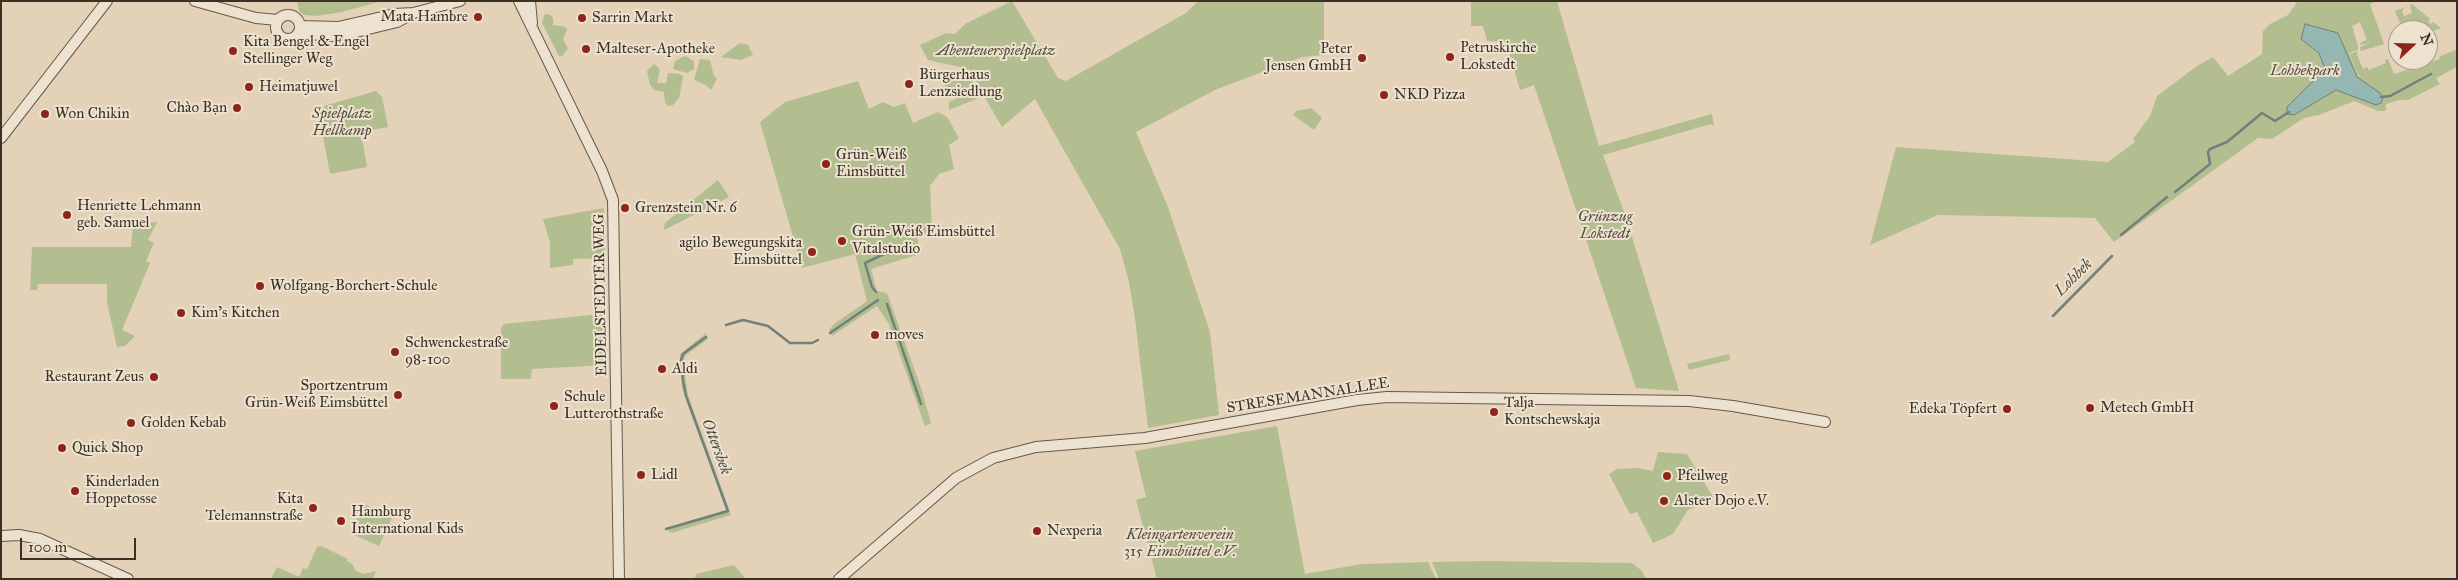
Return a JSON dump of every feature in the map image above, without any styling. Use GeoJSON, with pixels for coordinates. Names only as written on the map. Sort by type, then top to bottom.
{"type":"FeatureCollection","features":[{"type":"Feature","properties":{"kind":"street"},"geometry":{"type":"LineString","coordinates":[[1,138],[107,1]]}},
{"type":"Feature","properties":{"kind":"street"},"geometry":{"type":"LineString","coordinates":[[195,1],[256,18],[265,25],[277,24],[284,16],[291,16],[297,19],[299,29],[292,39],[284,39],[279,35],[277,24]]}},
{"type":"Feature","properties":{"kind":"street"},"geometry":{"type":"LineString","coordinates":[[299,29],[338,27],[395,14],[413,14],[460,1]]}},
{"type":"Feature","properties":{"kind":"street","name":"EIDELSTEDTER WEG"},"geometry":{"type":"LineString","coordinates":[[519,1],[605,178],[615,208],[619,579]]}},
{"type":"Feature","properties":{"kind":"street","name":"EIDELSTEDTER WEG"},"geometry":{"type":"LineString","coordinates":[[530,1],[533,29]]}},
{"type":"Feature","properties":{"kind":"street","name":"STRESEMANNALLEE"},"geometry":{"type":"LineString","coordinates":[[840,579],[956,478],[993,458],[1036,447],[1145,438],[1341,403],[1387,397],[1689,401],[1733,406],[1825,422]]}},
{"type":"Feature","properties":{"kind":"street"},"geometry":{"type":"LineString","coordinates":[[1,536],[19,534],[40,539],[128,579]]}},
{"type":"Feature","properties":{"kind":"green space"},"geometry":{"type":"Polygon","coordinates":[[[297,1],[382,1],[342,12],[316,16],[304,15],[299,11],[297,1]]]}},
{"type":"Feature","properties":{"kind":"green space","name":"Abenteuerspielplatz"},"geometry":{"type":"Polygon","coordinates":[[[1012,1],[1058,78],[1066,81],[1186,13],[1198,1],[1324,1],[1324,55],[1302,57],[1217,89],[1136,132],[1168,207],[1210,332],[1219,415],[1148,428],[1135,319],[1129,282],[1120,249],[1035,99],[1002,127],[984,96],[949,110],[949,102],[980,87],[969,69],[963,70],[960,67],[928,60],[920,45],[946,33],[955,34],[965,24],[1012,1]]]}},
{"type":"Feature","properties":{"kind":"green space","name":"Grünzug Lokstedt"},"geometry":{"type":"Polygon","coordinates":[[[1471,1],[1557,1],[1599,146],[1712,114],[1714,126],[1711,124],[1603,155],[1625,214],[1679,391],[1636,388],[1534,85],[1520,90],[1506,42],[1487,41],[1483,26],[1471,26],[1471,1]]]}},
{"type":"Feature","properties":{"kind":"green space","name":"Lohbekpark"},"geometry":{"type":"Polygon","coordinates":[[[2298,1],[2378,1],[2370,4],[2384,44],[2361,51],[2361,53],[2360,47],[2371,42],[2361,45],[2360,43],[2367,40],[2360,22],[2352,26],[2358,50],[2349,53],[2358,76],[2361,75],[2358,75],[2350,54],[2358,51],[2357,55],[2363,69],[2367,67],[2369,70],[2386,63],[2385,60],[2388,59],[2388,70],[2392,70],[2394,74],[2406,70],[2438,70],[2439,57],[2457,49],[2457,67],[2436,78],[2440,84],[2408,100],[2399,100],[2386,104],[2386,111],[2378,111],[2354,101],[2319,115],[2304,118],[2272,139],[2258,138],[2114,242],[2095,218],[1938,215],[1870,245],[1896,147],[2108,162],[2135,142],[2133,139],[2150,116],[2157,96],[2197,66],[2213,57],[2228,76],[2262,54],[2263,31],[2270,24],[2288,15],[2298,1]]]}},
{"type":"Feature","properties":{"kind":"green space"},"geometry":{"type":"Polygon","coordinates":[[[2412,4],[2429,20],[2399,20],[2395,11],[2408,6],[2402,10],[2404,16],[2412,13],[2410,5],[2412,4]]]}},
{"type":"Feature","properties":{"kind":"green space"},"geometry":{"type":"Polygon","coordinates":[[[549,14],[553,18],[553,25],[566,27],[567,30],[563,39],[568,49],[562,56],[559,56],[542,23],[544,15],[549,14]]]}},
{"type":"Feature","properties":{"kind":"green space"},"geometry":{"type":"Polygon","coordinates":[[[740,43],[748,45],[753,55],[741,60],[721,57],[740,43]]]}},
{"type":"Feature","properties":{"kind":"green space"},"geometry":{"type":"Polygon","coordinates":[[[685,56],[694,61],[694,69],[687,73],[673,69],[675,61],[685,56]]]}},
{"type":"Feature","properties":{"kind":"green space"},"geometry":{"type":"Polygon","coordinates":[[[700,59],[710,60],[714,76],[717,78],[711,90],[706,85],[694,80],[700,59]]]}},
{"type":"Feature","properties":{"kind":"green space"},"geometry":{"type":"Polygon","coordinates":[[[654,64],[660,69],[657,83],[666,83],[668,73],[680,74],[683,77],[679,98],[673,105],[668,106],[665,103],[664,92],[654,90],[650,85],[647,71],[654,64]]]}},
{"type":"Feature","properties":{"kind":"green space"},"geometry":{"type":"Polygon","coordinates":[[[968,70],[975,87],[951,98],[943,82],[968,70]]]}},
{"type":"Feature","properties":{"kind":"green space","name":"Grün-Weiß Eimsbüttel"},"geometry":{"type":"Polygon","coordinates":[[[858,81],[869,109],[883,102],[894,107],[905,103],[913,123],[938,112],[947,117],[959,138],[949,145],[954,169],[939,174],[930,186],[932,232],[917,236],[920,254],[871,269],[877,291],[887,293],[921,388],[931,423],[925,426],[889,324],[877,306],[832,336],[829,330],[834,324],[867,301],[855,254],[802,268],[760,122],[785,102],[858,81]]]}},
{"type":"Feature","properties":{"kind":"green space","name":"Spielplatz Hellkamp"},"geometry":{"type":"Polygon","coordinates":[[[376,91],[382,97],[388,127],[361,132],[367,167],[330,174],[320,120],[324,106],[376,91]]]}},
{"type":"Feature","properties":{"kind":"green space"},"geometry":{"type":"Polygon","coordinates":[[[1311,108],[1322,118],[1314,130],[1293,115],[1296,111],[1311,108]]]}},
{"type":"Feature","properties":{"kind":"green space"},"geometry":{"type":"Polygon","coordinates":[[[718,180],[729,197],[664,230],[665,223],[718,180]]]}},
{"type":"Feature","properties":{"kind":"green space"},"geometry":{"type":"Polygon","coordinates":[[[604,208],[605,258],[573,259],[573,265],[550,268],[550,243],[543,219],[604,208]]]}},
{"type":"Feature","properties":{"kind":"green space"},"geometry":{"type":"Polygon","coordinates":[[[157,222],[148,240],[154,243],[146,261],[150,263],[122,330],[135,336],[125,346],[117,347],[107,302],[107,284],[38,284],[37,290],[30,290],[32,247],[131,247],[133,225],[157,222]]]}},
{"type":"Feature","properties":{"kind":"green space"},"geometry":{"type":"Polygon","coordinates":[[[601,314],[606,318],[607,365],[532,369],[531,379],[501,379],[501,328],[504,324],[601,314]]]}},
{"type":"Feature","properties":{"kind":"green space"},"geometry":{"type":"Polygon","coordinates":[[[706,333],[708,339],[686,355],[683,361],[688,395],[731,515],[671,533],[666,528],[726,510],[682,387],[680,354],[706,333]]]}},
{"type":"Feature","properties":{"kind":"green space"},"geometry":{"type":"Polygon","coordinates":[[[1729,354],[1730,360],[1689,370],[1687,364],[1729,354]]]}},
{"type":"Feature","properties":{"kind":"green space","name":"Kleingartenverein 315 Eimsbüttel e.V."},"geometry":{"type":"Polygon","coordinates":[[[1277,426],[1305,574],[1362,564],[1428,562],[1436,579],[1157,579],[1136,500],[1146,497],[1135,451],[1277,426]]]}},
{"type":"Feature","properties":{"kind":"green space","name":"Alster Dojo e.V."},"geometry":{"type":"Polygon","coordinates":[[[1658,452],[1687,454],[1713,497],[1688,510],[1673,534],[1653,543],[1637,512],[1630,514],[1609,474],[1617,469],[1637,468],[1653,471],[1658,452]]]}},
{"type":"Feature","properties":{"kind":"green space"},"geometry":{"type":"Polygon","coordinates":[[[364,504],[392,518],[379,546],[350,533],[364,504]]]}},
{"type":"Feature","properties":{"kind":"green space"},"geometry":{"type":"Polygon","coordinates":[[[321,546],[348,559],[347,561],[352,564],[356,571],[364,574],[376,571],[373,579],[271,579],[277,567],[299,577],[303,568],[307,569],[317,547],[321,546]]]}},
{"type":"Feature","properties":{"kind":"green space"},"geometry":{"type":"Polygon","coordinates":[[[1432,562],[1632,563],[1642,571],[1646,579],[1439,579],[1432,562]]]}},
{"type":"Feature","properties":{"kind":"green space"},"geometry":{"type":"Polygon","coordinates":[[[734,565],[745,578],[695,579],[696,574],[734,565]]]}},
{"type":"Feature","properties":{"kind":"water"},"geometry":{"type":"Polygon","coordinates":[[[2305,24],[2338,33],[2357,77],[2380,93],[2383,98],[2381,103],[2376,105],[2336,90],[2294,115],[2287,114],[2287,107],[2325,69],[2319,53],[2301,39],[2305,24]]]}},
{"type":"Feature","properties":{"kind":"waterway","name":"Lohbek"},"geometry":{"type":"LineString","coordinates":[[2381,97],[2390,96],[2431,74]]}},
{"type":"Feature","properties":{"kind":"waterway","name":"Lohbek"},"geometry":{"type":"LineString","coordinates":[[2175,192],[2210,164],[2208,152],[2210,149],[2227,142],[2262,113],[2275,121],[2289,112]]}},
{"type":"Feature","properties":{"kind":"waterway","name":"Lohbek"},"geometry":{"type":"LineString","coordinates":[[2121,235],[2167,197]]}},
{"type":"Feature","properties":{"kind":"waterway"},"geometry":{"type":"LineString","coordinates":[[876,292],[872,287],[865,263],[884,254],[916,251]]}},
{"type":"Feature","properties":{"kind":"waterway","name":"Lohbek"},"geometry":{"type":"LineString","coordinates":[[2053,316],[2112,256]]}},
{"type":"Feature","properties":{"kind":"waterway","name":"Ottersbek"},"geometry":{"type":"LineString","coordinates":[[830,333],[878,300]]}},
{"type":"Feature","properties":{"kind":"waterway"},"geometry":{"type":"LineString","coordinates":[[887,304],[921,404]]}},
{"type":"Feature","properties":{"kind":"waterway","name":"Ottersbek"},"geometry":{"type":"LineString","coordinates":[[726,325],[743,320],[768,326],[790,343],[812,343],[818,340]]}},
{"type":"Feature","properties":{"kind":"waterway","name":"Ottersbek"},"geometry":{"type":"LineString","coordinates":[[666,529],[728,511],[686,396],[683,381],[681,360],[683,354],[706,337]]}},
{"type":"Feature","properties":{"kind":"place","name":"Mata Hambre"},"geometry":{"type":"Point","coordinates":[478,17]}},
{"type":"Feature","properties":{"kind":"place","name":"Sarrin Markt"},"geometry":{"type":"Point","coordinates":[582,18]}},
{"type":"Feature","properties":{"kind":"place","name":"Malteser-Apotheke"},"geometry":{"type":"Point","coordinates":[586,49]}},
{"type":"Feature","properties":{"kind":"place","name":"Kita Bengel & Engel Stellinger Weg"},"geometry":{"type":"Point","coordinates":[233,51]}},
{"type":"Feature","properties":{"kind":"place","name":"Petruskirche Lokstedt"},"geometry":{"type":"Point","coordinates":[1450,57]}},
{"type":"Feature","properties":{"kind":"place","name":"Peter Jensen GmbH"},"geometry":{"type":"Point","coordinates":[1362,58]}},
{"type":"Feature","properties":{"kind":"place","name":"Bürgerhaus Lenzsiedlung"},"geometry":{"type":"Point","coordinates":[909,84]}},
{"type":"Feature","properties":{"kind":"place","name":"Heimatjuwel"},"geometry":{"type":"Point","coordinates":[249,87]}},
{"type":"Feature","properties":{"kind":"place","name":"NKD Pizza"},"geometry":{"type":"Point","coordinates":[1384,95]}},
{"type":"Feature","properties":{"kind":"place","name":"Chào Bạn"},"geometry":{"type":"Point","coordinates":[237,108]}},
{"type":"Feature","properties":{"kind":"place","name":"Won Chikin"},"geometry":{"type":"Point","coordinates":[45,114]}},
{"type":"Feature","properties":{"kind":"place","name":"Grün-Weiß Eimsbüttel"},"geometry":{"type":"Point","coordinates":[826,164]}},
{"type":"Feature","properties":{"kind":"place","name":"Grenzstein Nr. 6"},"geometry":{"type":"Point","coordinates":[625,208]}},
{"type":"Feature","properties":{"kind":"place","name":"Henriette Lehmann geb. Samuel"},"geometry":{"type":"Point","coordinates":[67,215]}},
{"type":"Feature","properties":{"kind":"place","name":"Grün-Weiß Eimsbüttel Vitalstudio"},"geometry":{"type":"Point","coordinates":[842,241]}},
{"type":"Feature","properties":{"kind":"place","name":"agilo Bewegungskita Eimsbüttel"},"geometry":{"type":"Point","coordinates":[812,252]}},
{"type":"Feature","properties":{"kind":"place","name":"Wolfgang-Borchert-Schule"},"geometry":{"type":"Point","coordinates":[260,286]}},
{"type":"Feature","properties":{"kind":"place","name":"Kim's Kitchen"},"geometry":{"type":"Point","coordinates":[181,313]}},
{"type":"Feature","properties":{"kind":"place","name":"moves"},"geometry":{"type":"Point","coordinates":[875,335]}},
{"type":"Feature","properties":{"kind":"place","name":"Schwenckestraße 98-100"},"geometry":{"type":"Point","coordinates":[395,352]}},
{"type":"Feature","properties":{"kind":"place","name":"Aldi"},"geometry":{"type":"Point","coordinates":[662,369]}},
{"type":"Feature","properties":{"kind":"place","name":"Restaurant Zeus"},"geometry":{"type":"Point","coordinates":[154,377]}},
{"type":"Feature","properties":{"kind":"place","name":"Sportzentrum Grün-Weiß Eimsbüttel"},"geometry":{"type":"Point","coordinates":[398,395]}},
{"type":"Feature","properties":{"kind":"place","name":"Schule Lutterothstraße"},"geometry":{"type":"Point","coordinates":[554,406]}},
{"type":"Feature","properties":{"kind":"place","name":"Metech GmbH"},"geometry":{"type":"Point","coordinates":[2090,408]}},
{"type":"Feature","properties":{"kind":"place","name":"Edeka Töpfert"},"geometry":{"type":"Point","coordinates":[2007,409]}},
{"type":"Feature","properties":{"kind":"place","name":"Talja Kontschewskaja"},"geometry":{"type":"Point","coordinates":[1494,412]}},
{"type":"Feature","properties":{"kind":"place","name":"Golden Kebab"},"geometry":{"type":"Point","coordinates":[131,423]}},
{"type":"Feature","properties":{"kind":"place","name":"Quick Shop"},"geometry":{"type":"Point","coordinates":[62,448]}},
{"type":"Feature","properties":{"kind":"place","name":"Lidl"},"geometry":{"type":"Point","coordinates":[641,475]}},
{"type":"Feature","properties":{"kind":"place","name":"Pfeilweg"},"geometry":{"type":"Point","coordinates":[1667,476]}},
{"type":"Feature","properties":{"kind":"place","name":"Kinderladen Hoppetosse"},"geometry":{"type":"Point","coordinates":[75,491]}},
{"type":"Feature","properties":{"kind":"place","name":"Alster Dojo e.V."},"geometry":{"type":"Point","coordinates":[1664,501]}},
{"type":"Feature","properties":{"kind":"place","name":"Kita Telemannstraße"},"geometry":{"type":"Point","coordinates":[313,508]}},
{"type":"Feature","properties":{"kind":"place","name":"Hamburg International Kids"},"geometry":{"type":"Point","coordinates":[341,521]}},
{"type":"Feature","properties":{"kind":"place","name":"Nexperia"},"geometry":{"type":"Point","coordinates":[1037,531]}}]}
